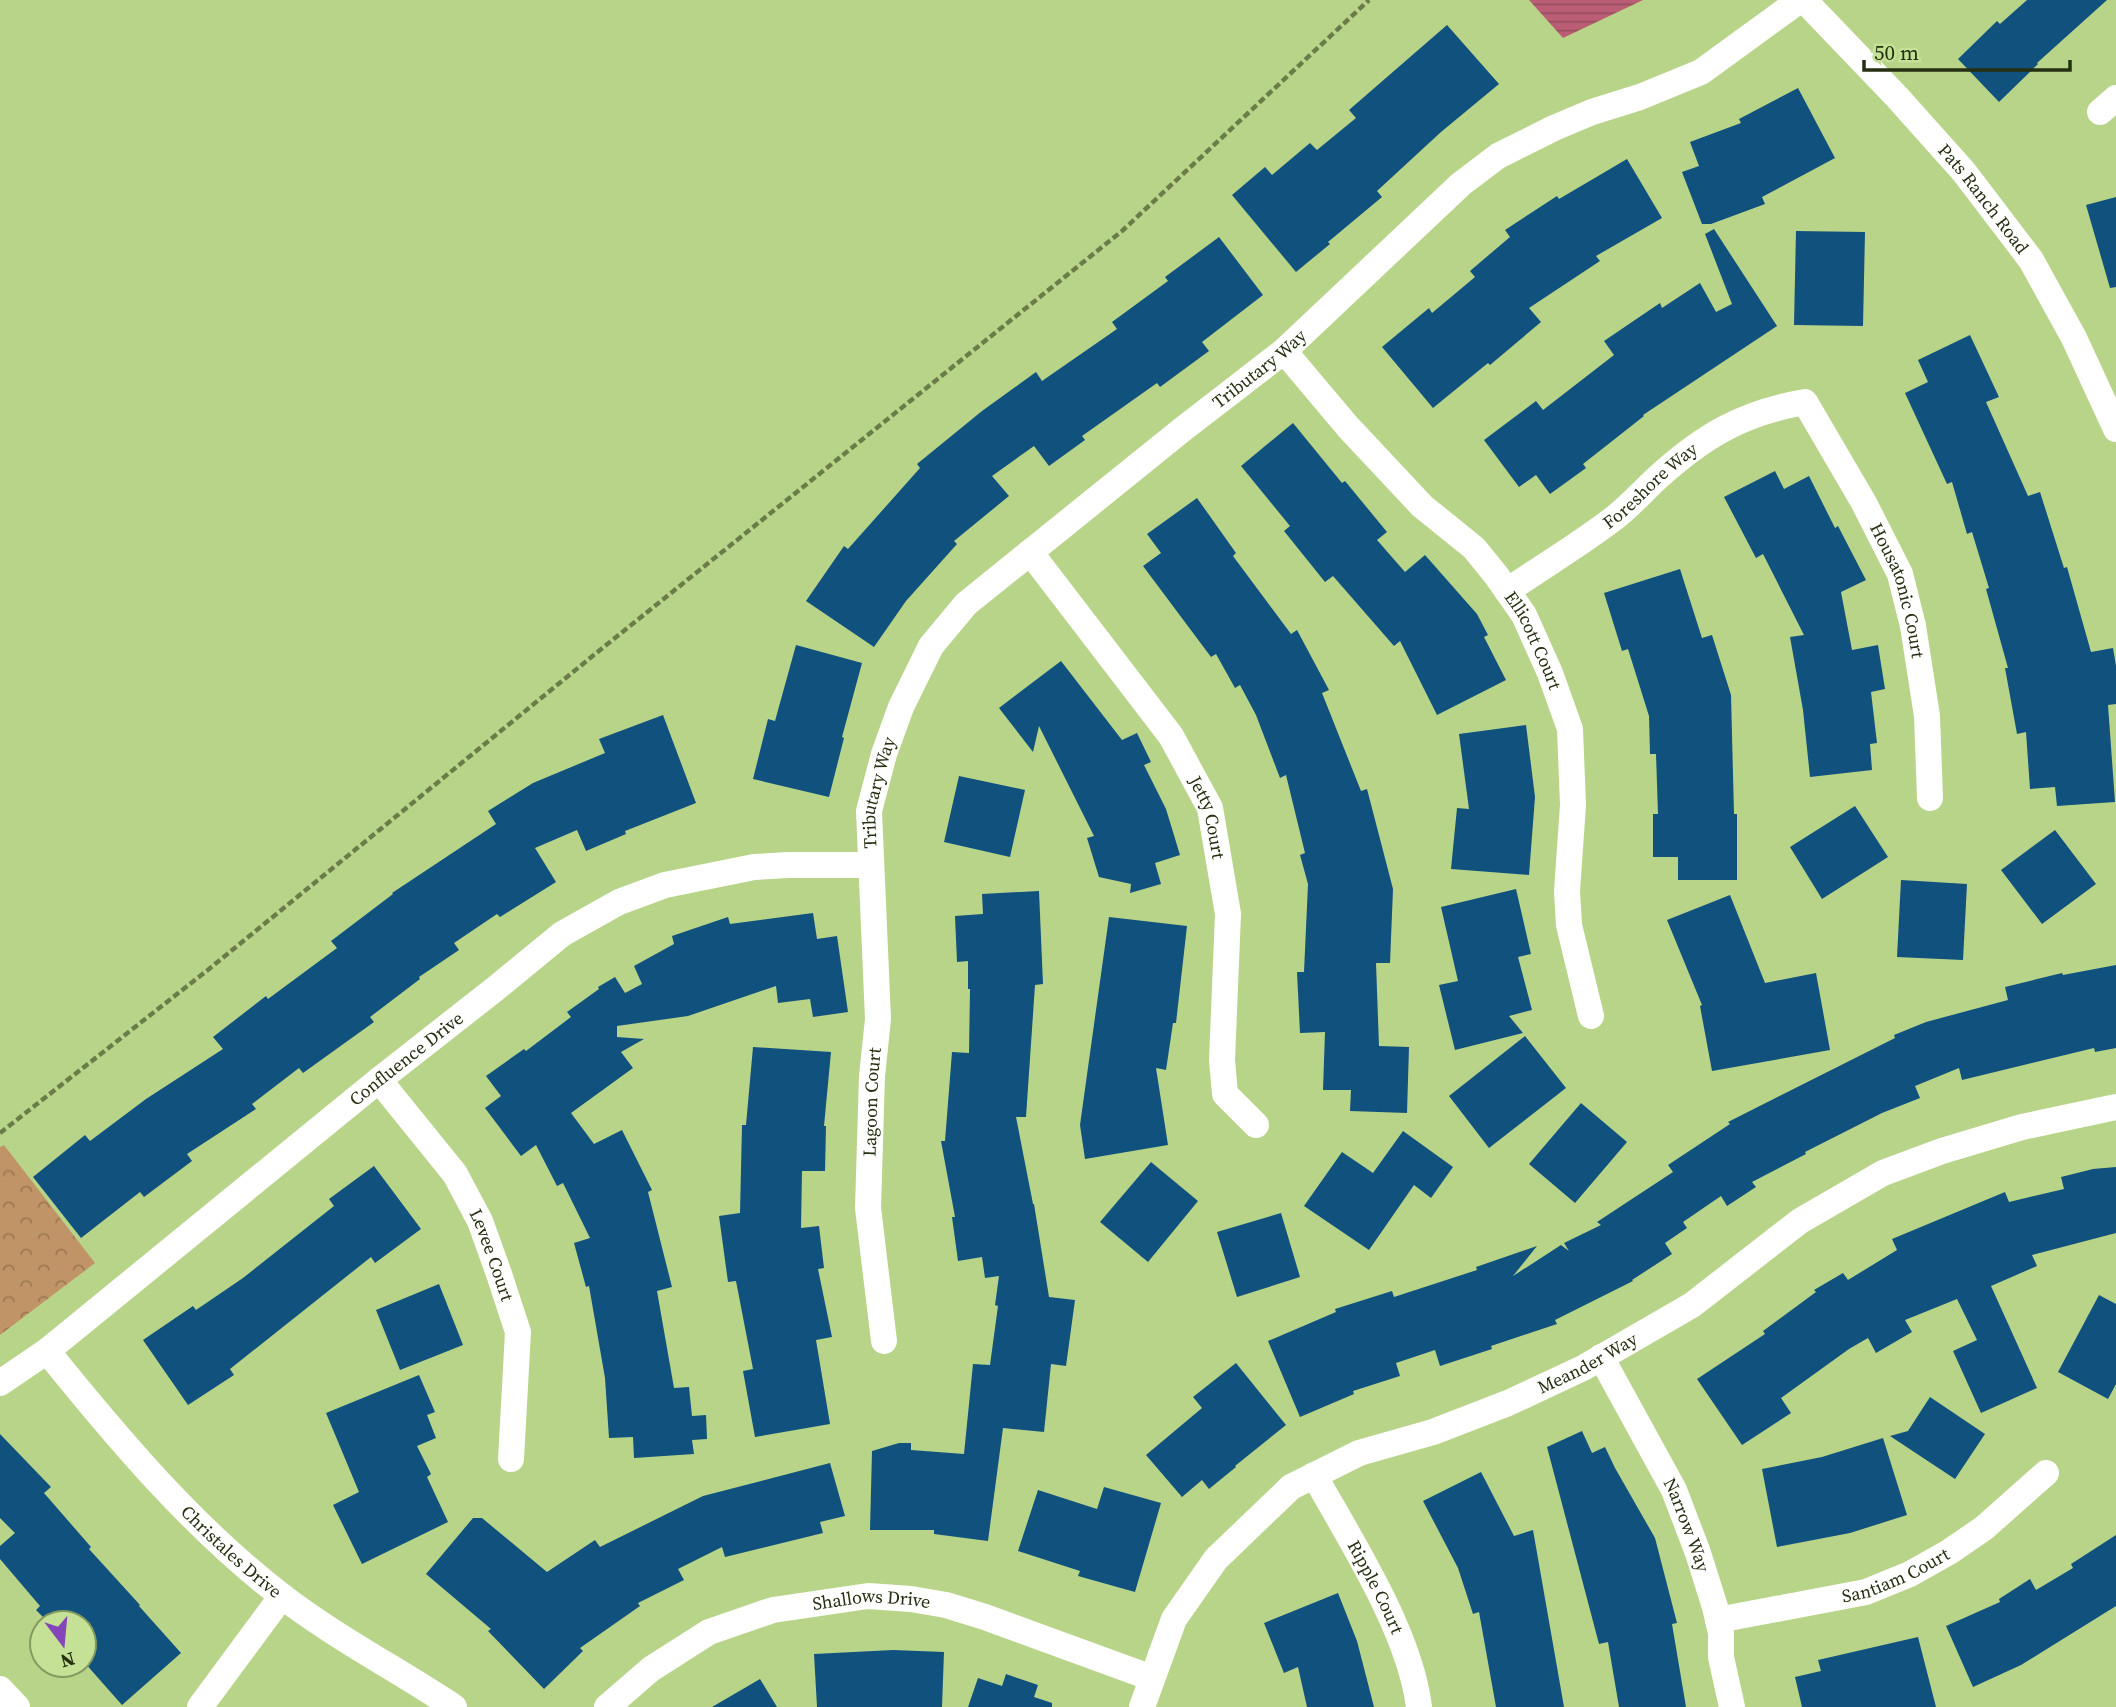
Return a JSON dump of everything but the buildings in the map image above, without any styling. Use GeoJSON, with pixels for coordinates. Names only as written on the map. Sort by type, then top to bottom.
{"type":"FeatureCollection","features":[{"type":"Feature","properties":{"kind":"street","name":"Tributary Way"},"geometry":{"type":"LineString","coordinates":[[870,864],[869,811],[884,754],[901,707],[931,646],[966,604],[1284,351],[1461,184],[1498,156],[1592,112],[1640,97],[1701,72],[1802,0]]}},
{"type":"Feature","properties":{"kind":"street","name":"Pats Ranch Road"},"geometry":{"type":"LineString","coordinates":[[1802,0],[1897,97],[1964,172],[2031,260],[2074,338],[2116,429]]}},
{"type":"Feature","properties":{"kind":"street","name":"Ellicott Court"},"geometry":{"type":"LineString","coordinates":[[1284,351],[1348,427],[1422,506],[1474,548],[1524,615],[1550,673],[1570,729],[1573,806],[1567,891],[1569,925],[1591,1016]]}},
{"type":"Feature","properties":{"kind":"street","name":"Foreshore Way"},"geometry":{"type":"LineString","coordinates":[[1507,591],[1615,518],[1697,443],[1741,419],[1776,407],[1805,402]]}},
{"type":"Feature","properties":{"kind":"street","name":"Housatonic Court"},"geometry":{"type":"LineString","coordinates":[[1805,402],[1864,503],[1900,574],[1913,626],[1927,716],[1930,798]]}},
{"type":"Feature","properties":{"kind":"street","name":"Jetty Court"},"geometry":{"type":"LineString","coordinates":[[1030,552],[1171,736],[1210,808],[1228,914],[1222,1060],[1225,1094],[1255,1125]]}},
{"type":"Feature","properties":{"kind":"street","name":"Confluence Drive"},"geometry":{"type":"LineString","coordinates":[[0,1383],[47,1351],[562,934],[619,902],[665,885],[754,867],[870,864]]}},
{"type":"Feature","properties":{"kind":"street","name":"Lagoon Court"},"geometry":{"type":"LineString","coordinates":[[870,864],[878,1019],[868,1208],[884,1341]]}},
{"type":"Feature","properties":{"kind":"street","name":"Levee Court"},"geometry":{"type":"LineString","coordinates":[[379,1080],[455,1174],[480,1222],[495,1264],[518,1332],[511,1459]]}},
{"type":"Feature","properties":{"kind":"street","name":"Meander Way"},"geometry":{"type":"LineString","coordinates":[[1142,1707],[1174,1619],[1216,1559],[1291,1487],[1359,1453],[1433,1432],[1508,1403],[1583,1368],[1692,1305],[1800,1220],[1883,1173],[1942,1151],[2022,1127],[2116,1107]]}},
{"type":"Feature","properties":{"kind":"street","name":"Christales Drive"},"geometry":{"type":"LineString","coordinates":[[47,1351],[103,1421],[165,1488],[212,1535],[282,1597],[454,1707]]}},
{"type":"Feature","properties":{"kind":"street","name":"Narrow Way"},"geometry":{"type":"LineString","coordinates":[[1601,1357],[1674,1490],[1698,1553],[1721,1633],[1721,1657],[1732,1707]]}},
{"type":"Feature","properties":{"kind":"street","name":"Santiam Court"},"geometry":{"type":"LineString","coordinates":[[1718,1620],[1866,1592],[1910,1574],[1984,1528],[2046,1473]]}},
{"type":"Feature","properties":{"kind":"street","name":"Ripple Court"},"geometry":{"type":"LineString","coordinates":[[1314,1475],[1365,1565],[1395,1627],[1416,1686],[1419,1707]]}},
{"type":"Feature","properties":{"kind":"street","name":"Shallows Drive"},"geometry":{"type":"LineString","coordinates":[[607,1707],[651,1669],[709,1632],[773,1610],[868,1596],[946,1605],[1152,1678]]}},
{"type":"Feature","properties":{"kind":"street"},"geometry":{"type":"LineString","coordinates":[[200,1707],[282,1597]]}},
{"type":"Feature","properties":{"kind":"street"},"geometry":{"type":"LineString","coordinates":[[0,1689],[17,1707]]}},
{"type":"Feature","properties":{"kind":"path"},"geometry":{"type":"LineString","coordinates":[[0,1133],[209,970],[600,650],[1122,231],[1369,0]]}},
{"type":"Feature","properties":{"kind":"green space"},"geometry":{"type":"Polygon","coordinates":[[[4,1145],[95,1263],[0,1335],[0,1147],[4,1145]]]}},
{"type":"Feature","properties":{"kind":"shaded area"},"geometry":{"type":"Polygon","coordinates":[[[1529,0],[1643,0],[1563,38],[1529,0]]]}}]}
